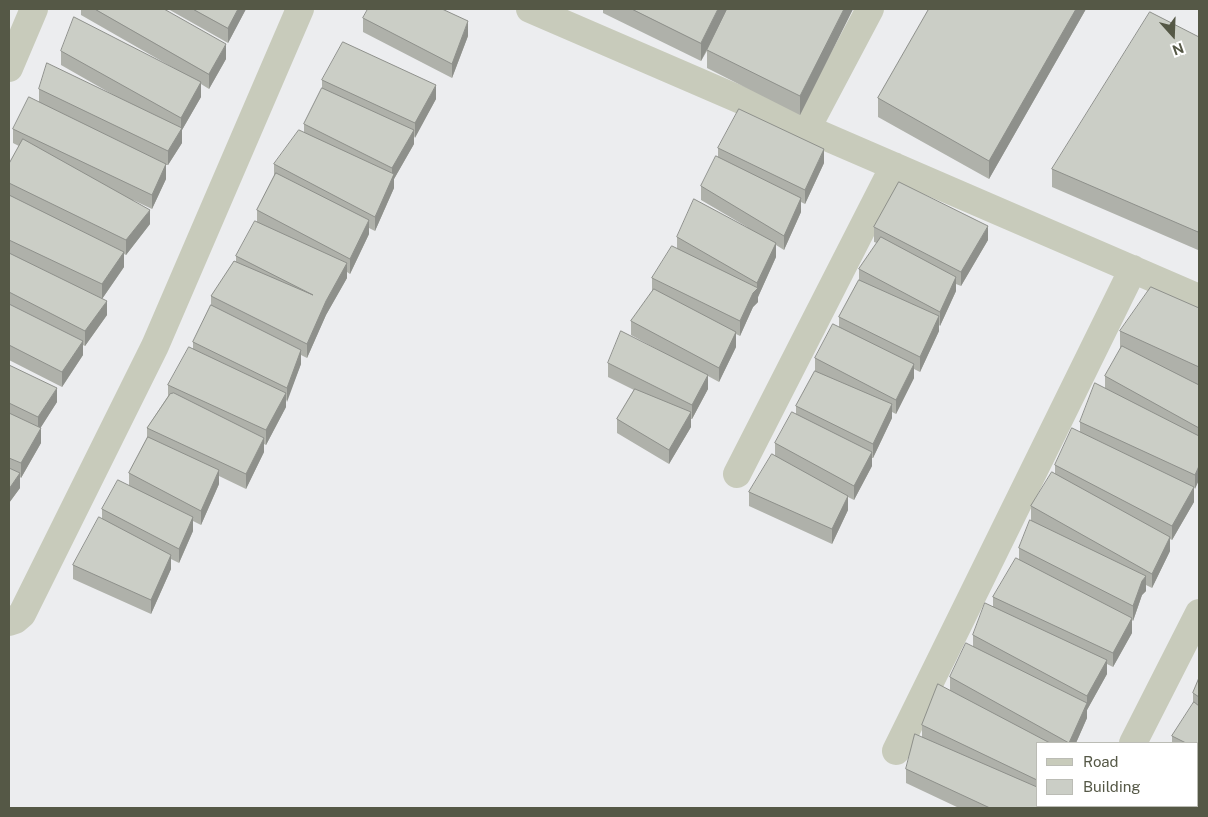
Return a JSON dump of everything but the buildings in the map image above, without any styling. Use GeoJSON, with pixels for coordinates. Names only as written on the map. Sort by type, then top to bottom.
{"type":"FeatureCollection","features":[{"type":"Feature","properties":{"kind":"lane"},"geometry":{"type":"LineString","coordinates":[[9,68],[34,9]]}},
{"type":"Feature","properties":{"kind":"lane"},"geometry":{"type":"LineString","coordinates":[[9,622],[22,614],[155,346],[300,9]]}},
{"type":"Feature","properties":{"kind":"lane"},"geometry":{"type":"LineString","coordinates":[[530,9],[557,14],[807,128],[1199,298]]}},
{"type":"Feature","properties":{"kind":"lane"},"geometry":{"type":"LineString","coordinates":[[807,128],[870,9]]}},
{"type":"Feature","properties":{"kind":"lane"},"geometry":{"type":"LineString","coordinates":[[737,474],[894,166]]}},
{"type":"Feature","properties":{"kind":"lane"},"geometry":{"type":"LineString","coordinates":[[896,751],[1133,269]]}},
{"type":"Feature","properties":{"kind":"lane"},"geometry":{"type":"LineString","coordinates":[[1134,742],[1199,613]]}}]}
